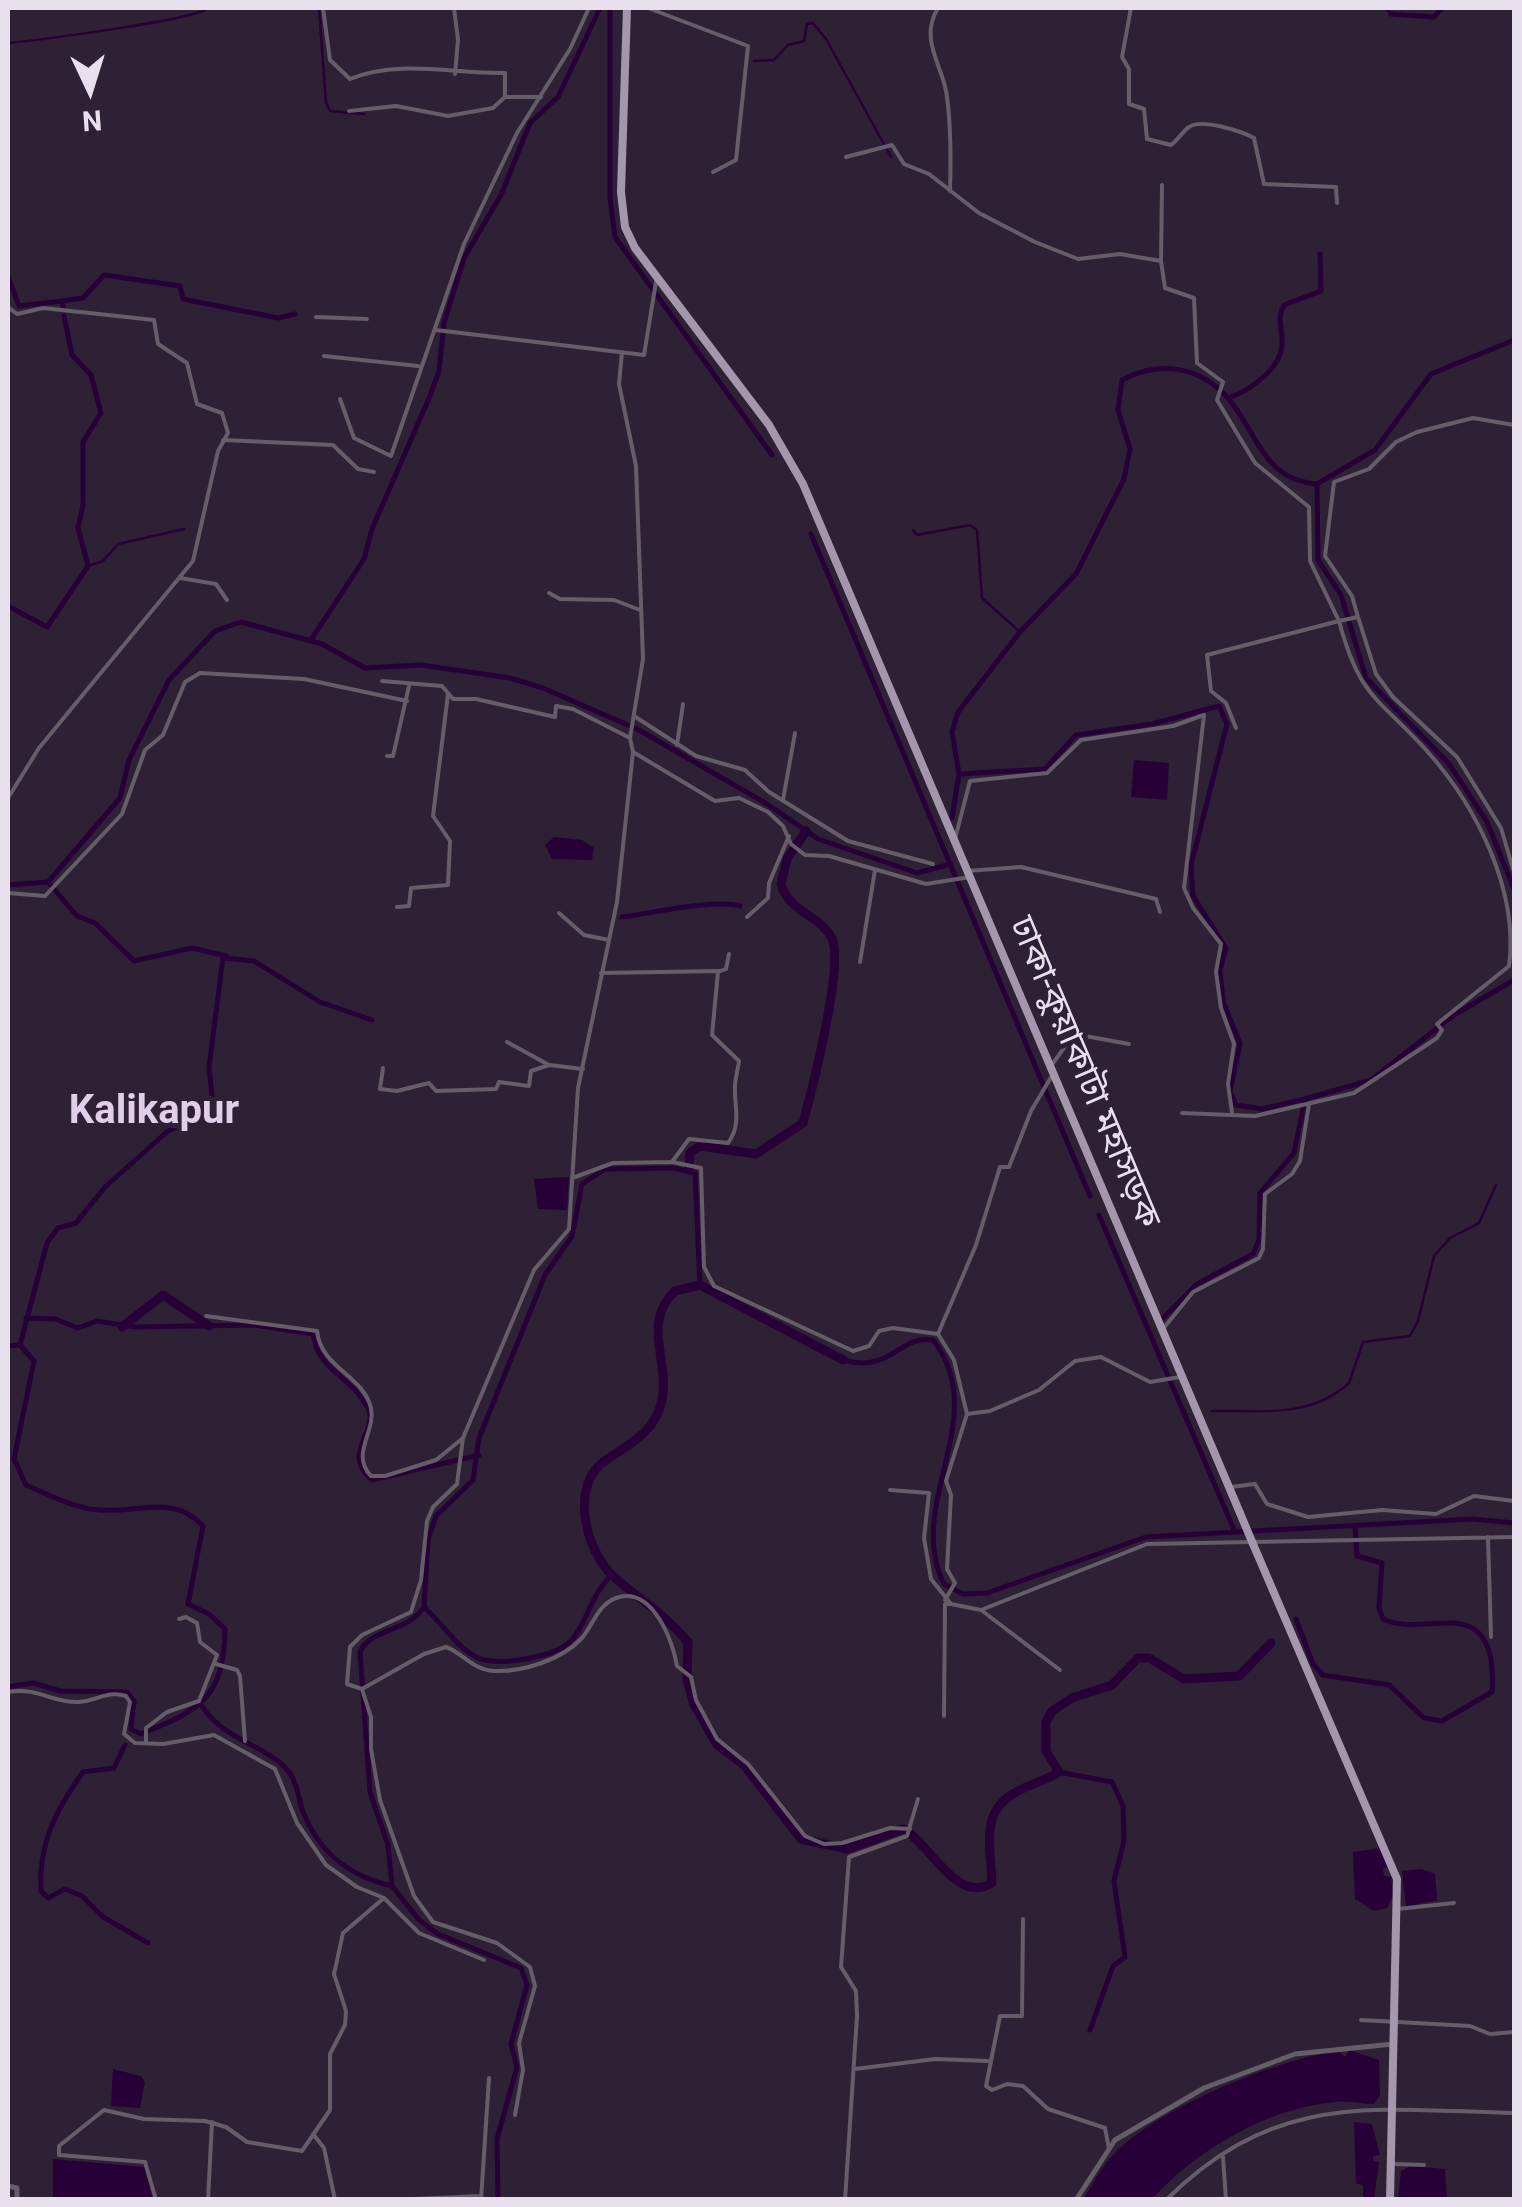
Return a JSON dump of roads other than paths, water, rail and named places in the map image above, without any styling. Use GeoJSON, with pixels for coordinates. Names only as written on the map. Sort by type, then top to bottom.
{"type":"FeatureCollection","features":[{"type":"Feature","properties":{"kind":"main road","name":"ঢাকা-কুয়াকাটা মহাসড়ক"},"geometry":{"type":"LineString","coordinates":[[627,8],[622,215],[631,241],[786,452],[1391,1862],[1398,1909],[1390,2200]]}},
{"type":"Feature","properties":{"kind":"street"},"geometry":{"type":"LineString","coordinates":[[323,8],[330,60],[343,76],[350,79],[396,67],[455,74],[505,73],[506,97]]}},
{"type":"Feature","properties":{"kind":"street"},"geometry":{"type":"LineString","coordinates":[[454,8],[455,74]]}},
{"type":"Feature","properties":{"kind":"street"},"geometry":{"type":"LineString","coordinates":[[340,400],[354,438],[391,456],[418,366],[436,330],[464,244],[517,133],[542,97],[589,8]]}},
{"type":"Feature","properties":{"kind":"street"},"geometry":{"type":"LineString","coordinates":[[648,8],[748,46],[736,160],[714,172]]}},
{"type":"Feature","properties":{"kind":"street"},"geometry":{"type":"LineString","coordinates":[[938,8],[931,38],[935,66],[947,92],[950,191]]}},
{"type":"Feature","properties":{"kind":"street"},"geometry":{"type":"LineString","coordinates":[[970,8],[982,8]]}},
{"type":"Feature","properties":{"kind":"street"},"geometry":{"type":"LineString","coordinates":[[1131,8],[1122,57],[1128,69],[1129,104],[1144,110],[1147,139],[1171,145],[1192,124],[1202,122],[1246,134],[1254,138],[1264,184],[1336,187],[1337,203]]}},
{"type":"Feature","properties":{"kind":"street"},"geometry":{"type":"LineString","coordinates":[[349,111],[396,106],[448,116],[493,108],[506,97],[542,97]]}},
{"type":"Feature","properties":{"kind":"street"},"geometry":{"type":"LineString","coordinates":[[846,157],[892,145],[900,160],[929,174],[996,223],[1078,258],[1120,254],[1161,261]]}},
{"type":"Feature","properties":{"kind":"street"},"geometry":{"type":"LineString","coordinates":[[1162,185],[1161,261],[1165,288],[1194,298],[1197,362],[1225,386],[1216,396],[1255,463],[1310,507],[1310,562],[1341,621],[1359,679],[1374,702],[1428,752],[1474,822],[1510,900],[1513,948],[1506,971],[1440,1028],[1431,1043],[1362,1090],[1254,1116],[1232,1112],[1182,1113]]}},
{"type":"Feature","properties":{"kind":"street"},"geometry":{"type":"LineString","coordinates":[[436,330],[644,355],[657,277]]}},
{"type":"Feature","properties":{"kind":"street"},"geometry":{"type":"LineString","coordinates":[[8,307],[17,314],[43,308],[154,320],[158,344],[187,363],[197,404],[222,414],[228,433],[192,560],[39,748],[8,798]]}},
{"type":"Feature","properties":{"kind":"street"},"geometry":{"type":"LineString","coordinates":[[316,317],[346,322],[367,319]]}},
{"type":"Feature","properties":{"kind":"street"},"geometry":{"type":"LineString","coordinates":[[622,352],[619,384],[636,466],[643,660],[630,738],[634,752],[609,940],[583,1069],[569,1229],[534,1270],[460,1446],[458,1484],[434,1507],[427,1521],[420,1580],[411,1612],[362,1634],[350,1647],[346,1684],[362,1689],[424,1654],[446,1647],[479,1668],[494,1671],[544,1662],[583,1637],[607,1603],[618,1597],[636,1599],[673,1638],[676,1666],[691,1677],[696,1700],[717,1740],[748,1764],[774,1793],[793,1826],[824,1844],[865,1838],[894,1827],[910,1828]]}},
{"type":"Feature","properties":{"kind":"street"},"geometry":{"type":"LineString","coordinates":[[324,356],[418,366]]}},
{"type":"Feature","properties":{"kind":"street"},"geometry":{"type":"LineString","coordinates":[[1514,425],[1474,418],[1417,432],[1404,437],[1370,469],[1334,482],[1325,556],[1352,596],[1355,617],[1376,674],[1393,697],[1458,757],[1501,828],[1514,872]]}},
{"type":"Feature","properties":{"kind":"street"},"geometry":{"type":"LineString","coordinates":[[224,440],[333,444],[358,468],[374,472]]}},
{"type":"Feature","properties":{"kind":"street"},"geometry":{"type":"LineString","coordinates":[[180,578],[216,584],[227,600]]}},
{"type":"Feature","properties":{"kind":"street"},"geometry":{"type":"LineString","coordinates":[[549,593],[560,599],[614,600],[640,610]]}},
{"type":"Feature","properties":{"kind":"street"},"geometry":{"type":"LineString","coordinates":[[1236,728],[1226,703],[1212,691],[1207,655],[1355,617]]}},
{"type":"Feature","properties":{"kind":"street"},"geometry":{"type":"LineString","coordinates":[[8,893],[45,896],[122,814],[146,750],[163,734],[185,682],[200,673],[304,678],[407,701]]}},
{"type":"Feature","properties":{"kind":"street"},"geometry":{"type":"LineString","coordinates":[[382,682],[442,686],[452,698],[476,699],[555,718],[556,706],[573,709],[630,738]]}},
{"type":"Feature","properties":{"kind":"street"},"geometry":{"type":"LineString","coordinates":[[387,756],[393,756],[409,686]]}},
{"type":"Feature","properties":{"kind":"street"},"geometry":{"type":"LineString","coordinates":[[397,907],[409,906],[411,888],[448,885],[450,841],[434,816],[448,694]]}},
{"type":"Feature","properties":{"kind":"street"},"geometry":{"type":"LineString","coordinates":[[676,745],[682,704]]}},
{"type":"Feature","properties":{"kind":"street"},"geometry":{"type":"LineString","coordinates":[[954,840],[970,781],[1047,773],[1070,748],[1091,736],[1173,726],[1204,715],[1184,888],[1193,908],[1221,944],[1216,978],[1234,1048],[1228,1084],[1232,1112]]}},
{"type":"Feature","properties":{"kind":"street"},"geometry":{"type":"LineString","coordinates":[[634,716],[696,756],[745,770],[753,782],[848,840],[933,864]]}},
{"type":"Feature","properties":{"kind":"street"},"geometry":{"type":"LineString","coordinates":[[783,800],[794,733]]}},
{"type":"Feature","properties":{"kind":"street"},"geometry":{"type":"LineString","coordinates":[[634,752],[715,801],[739,798],[768,812],[789,836],[791,844],[805,854],[829,856],[926,884],[1020,868],[1156,899],[1160,912]]}},
{"type":"Feature","properties":{"kind":"street"},"geometry":{"type":"LineString","coordinates":[[747,917],[768,898],[769,883],[789,836]]}},
{"type":"Feature","properties":{"kind":"street"},"geometry":{"type":"LineString","coordinates":[[860,962],[875,870]]}},
{"type":"Feature","properties":{"kind":"street"},"geometry":{"type":"LineString","coordinates":[[559,913],[584,935],[609,940]]}},
{"type":"Feature","properties":{"kind":"street"},"geometry":{"type":"LineString","coordinates":[[601,973],[720,972],[726,970],[729,954]]}},
{"type":"Feature","properties":{"kind":"street"},"geometry":{"type":"LineString","coordinates":[[672,1162],[690,1139],[728,1143],[734,1135],[739,1111],[734,1086],[738,1061],[712,1035],[720,972]]}},
{"type":"Feature","properties":{"kind":"street"},"geometry":{"type":"LineString","coordinates":[[938,1334],[976,1245],[1000,1167],[1009,1168],[1024,1125],[1074,1034],[1129,1044]]}},
{"type":"Feature","properties":{"kind":"street"},"geometry":{"type":"LineString","coordinates":[[507,1042],[549,1066]]}},
{"type":"Feature","properties":{"kind":"street"},"geometry":{"type":"LineString","coordinates":[[383,1068],[380,1089],[397,1091],[428,1083],[436,1091],[460,1093],[496,1090],[499,1082],[529,1086],[532,1071],[549,1066],[583,1069]]}},
{"type":"Feature","properties":{"kind":"street"},"geometry":{"type":"LineString","coordinates":[[1161,1331],[1194,1292],[1259,1258],[1265,1194],[1292,1174],[1300,1161],[1309,1104]]}},
{"type":"Feature","properties":{"kind":"street"},"geometry":{"type":"LineString","coordinates":[[574,1178],[605,1164],[672,1162],[701,1168],[704,1266],[714,1286],[853,1351],[868,1346],[879,1331],[894,1328],[938,1334]]}},
{"type":"Feature","properties":{"kind":"street"},"geometry":{"type":"LineString","coordinates":[[206,1316],[317,1332],[327,1360],[370,1405],[371,1418],[362,1450],[371,1476],[385,1476],[436,1460],[463,1438]]}},
{"type":"Feature","properties":{"kind":"street"},"geometry":{"type":"LineString","coordinates":[[938,1334],[954,1360],[966,1414],[946,1481],[951,1495],[948,1569],[955,1583],[945,1600]]}},
{"type":"Feature","properties":{"kind":"street"},"geometry":{"type":"LineString","coordinates":[[966,1414],[990,1410],[1039,1390],[1074,1361],[1101,1356],[1150,1382],[1180,1377]]}},
{"type":"Feature","properties":{"kind":"street"},"geometry":{"type":"LineString","coordinates":[[1228,1487],[1254,1484],[1268,1504],[1308,1518],[1382,1510],[1436,1514],[1474,1496],[1514,1502]]}},
{"type":"Feature","properties":{"kind":"street"},"geometry":{"type":"LineString","coordinates":[[890,1490],[929,1493],[927,1562],[934,1586],[951,1604]]}},
{"type":"Feature","properties":{"kind":"street"},"geometry":{"type":"LineString","coordinates":[[1488,1537],[1491,1637]]}},
{"type":"Feature","properties":{"kind":"street"},"geometry":{"type":"LineString","coordinates":[[981,1610],[1147,1544],[1514,1537]]}},
{"type":"Feature","properties":{"kind":"street"},"geometry":{"type":"LineString","coordinates":[[944,1716],[945,1604],[981,1610],[1060,1670]]}},
{"type":"Feature","properties":{"kind":"street"},"geometry":{"type":"LineString","coordinates":[[146,1743],[146,1728],[167,1712],[199,1701],[216,1664],[217,1655],[200,1642],[194,1620],[179,1619]]}},
{"type":"Feature","properties":{"kind":"street"},"geometry":{"type":"LineString","coordinates":[[216,1664],[236,1670],[243,1692],[245,1741]]}},
{"type":"Feature","properties":{"kind":"street"},"geometry":{"type":"LineString","coordinates":[[8,1692],[31,1688],[80,1702],[111,1692],[126,1696],[130,1702],[124,1734],[135,1742],[214,1735],[275,1770],[297,1823],[326,1865],[356,1886],[384,1898],[428,1936],[484,1960]]}},
{"type":"Feature","properties":{"kind":"street"},"geometry":{"type":"LineString","coordinates":[[362,1689],[372,1716],[371,1749],[380,1800],[402,1871],[433,1922],[496,1943],[530,1967],[535,1986],[518,2043],[523,2070],[515,2115]]}},
{"type":"Feature","properties":{"kind":"street"},"geometry":{"type":"LineString","coordinates":[[844,2200],[855,2069],[856,1991],[841,1967],[849,1857],[907,1836],[918,1799]]}},
{"type":"Feature","properties":{"kind":"street"},"geometry":{"type":"LineString","coordinates":[[156,2200],[145,2162],[58,2155],[59,2146],[104,2110],[144,2118],[212,2122],[247,2142],[302,2151],[330,2110],[330,2054],[345,2024],[346,2011],[334,1974],[343,1933],[384,1898]]}},
{"type":"Feature","properties":{"kind":"street"},"geometry":{"type":"LineString","coordinates":[[1398,1909],[1454,1903]]}},
{"type":"Feature","properties":{"kind":"street"},"geometry":{"type":"LineString","coordinates":[[1022,1919],[1022,2016],[1000,2016],[986,2086],[992,2090],[1016,2084],[1029,2089],[1048,2109],[1104,2128],[1109,2149]]}},
{"type":"Feature","properties":{"kind":"street"},"geometry":{"type":"LineString","coordinates":[[428,1936],[433,1922]]}},
{"type":"Feature","properties":{"kind":"street"},"geometry":{"type":"LineString","coordinates":[[1361,2020],[1470,2026],[1490,2034],[1514,2032]]}},
{"type":"Feature","properties":{"kind":"street"},"geometry":{"type":"LineString","coordinates":[[1076,2200],[1115,2140],[1204,2088],[1286,2057],[1394,2044]]}},
{"type":"Feature","properties":{"kind":"street"},"geometry":{"type":"LineString","coordinates":[[855,2069],[935,2058],[988,2062]]}},
{"type":"Feature","properties":{"kind":"street"},"geometry":{"type":"LineString","coordinates":[[392,2200],[480,2198],[489,2078]]}},
{"type":"Feature","properties":{"kind":"street"},"geometry":{"type":"LineString","coordinates":[[1166,2200],[1192,2174],[1258,2134],[1320,2112],[1393,2107],[1431,2114],[1514,2113]]}},
{"type":"Feature","properties":{"kind":"street"},"geometry":{"type":"LineString","coordinates":[[208,2200],[212,2122]]}},
{"type":"Feature","properties":{"kind":"street"},"geometry":{"type":"LineString","coordinates":[[313,2134],[324,2150],[335,2200]]}},
{"type":"Feature","properties":{"kind":"street"},"geometry":{"type":"LineString","coordinates":[[1223,2157],[1226,2200]]}},
{"type":"Feature","properties":{"kind":"street"},"geometry":{"type":"LineString","coordinates":[[1392,2164],[1424,2165]]}},
{"type":"Feature","properties":{"kind":"street"},"geometry":{"type":"LineString","coordinates":[[8,2186],[17,2188],[17,2200]]}},
{"type":"Feature","properties":{"kind":"waterway"},"geometry":{"type":"LineString","coordinates":[[8,43],[147,24],[208,8]]}},
{"type":"Feature","properties":{"kind":"waterway"},"geometry":{"type":"LineString","coordinates":[[230,8],[253,8]]}},
{"type":"Feature","properties":{"kind":"waterway"},"geometry":{"type":"LineString","coordinates":[[319,8],[326,103],[330,111],[364,114]]}},
{"type":"Feature","properties":{"kind":"waterway"},"geometry":{"type":"LineString","coordinates":[[311,640],[364,559],[372,529],[430,396],[439,371],[444,323],[464,258],[501,195],[530,123],[558,97],[600,8]]}},
{"type":"Feature","properties":{"kind":"waterway"},"geometry":{"type":"LineString","coordinates":[[610,8],[610,198],[615,237],[772,455]]}},
{"type":"Feature","properties":{"kind":"waterway"},"geometry":{"type":"LineString","coordinates":[[1386,8],[1391,14]]}},
{"type":"Feature","properties":{"kind":"waterway"},"geometry":{"type":"LineString","coordinates":[[1391,14],[1434,17],[1442,8]]}},
{"type":"Feature","properties":{"kind":"waterway"},"geometry":{"type":"LineString","coordinates":[[754,61],[774,60],[788,45],[804,41],[807,24],[813,23],[826,39],[891,157]]}},
{"type":"Feature","properties":{"kind":"waterway"},"geometry":{"type":"LineString","coordinates":[[1228,398],[1254,384],[1276,362],[1282,344],[1280,319],[1284,305],[1321,291],[1320,254]]}},
{"type":"Feature","properties":{"kind":"waterway"},"geometry":{"type":"LineString","coordinates":[[62,301],[83,298],[104,275],[180,286],[183,299],[278,318],[295,314]]}},
{"type":"Feature","properties":{"kind":"waterway"},"geometry":{"type":"LineString","coordinates":[[8,276],[19,306],[62,301],[63,306]]}},
{"type":"Feature","properties":{"kind":"waterway"},"geometry":{"type":"LineString","coordinates":[[8,606],[47,627],[88,566],[78,528],[83,505],[83,442],[101,413],[91,375],[72,355],[64,316]]}},
{"type":"Feature","properties":{"kind":"waterway"},"geometry":{"type":"LineString","coordinates":[[1317,484],[1375,450],[1431,374],[1514,340]]}},
{"type":"Feature","properties":{"kind":"waterway"},"geometry":{"type":"LineString","coordinates":[[952,818],[959,774],[952,732],[958,712],[1020,632],[1076,574],[1124,479],[1130,449],[1118,410],[1122,380],[1150,370],[1177,369],[1216,386],[1238,411],[1263,452],[1284,474],[1317,484],[1318,560],[1341,595],[1366,678],[1450,765],[1487,822],[1514,889]]}},
{"type":"Feature","properties":{"kind":"waterway"},"geometry":{"type":"LineString","coordinates":[[913,530],[917,535],[970,525],[977,530],[982,598],[1020,632]]}},
{"type":"Feature","properties":{"kind":"waterway"},"geometry":{"type":"LineString","coordinates":[[88,566],[103,561],[118,544],[184,529]]}},
{"type":"Feature","properties":{"kind":"waterway"},"geometry":{"type":"LineString","coordinates":[[811,534],[1090,1196]]}},
{"type":"Feature","properties":{"kind":"waterway"},"geometry":{"type":"LineString","coordinates":[[8,885],[48,882],[120,798],[129,760],[169,680],[215,631],[241,622],[322,644],[365,668],[421,665],[510,678],[543,688],[639,730],[767,804],[818,839],[917,873],[951,864]]}},
{"type":"Feature","properties":{"kind":"waterway"},"geometry":{"type":"LineString","coordinates":[[959,774],[1045,769],[1076,735],[1152,724],[1219,706],[1227,724],[1191,865],[1193,896],[1226,948],[1220,970],[1223,1001],[1240,1044],[1230,1091],[1236,1105],[1262,1109],[1305,1099]]}},
{"type":"Feature","properties":{"kind":"waterway"},"geometry":{"type":"LineString","coordinates":[[689,1170],[690,1153],[700,1146],[756,1154],[803,1123],[825,1029],[835,953],[827,931],[791,901],[781,884],[787,859],[806,831]]}},
{"type":"Feature","properties":{"kind":"waterway"},"geometry":{"type":"LineString","coordinates":[[48,882],[77,916],[95,923],[134,961],[192,948],[226,956]]}},
{"type":"Feature","properties":{"kind":"waterway"},"geometry":{"type":"LineString","coordinates":[[622,917],[699,905],[740,906]]}},
{"type":"Feature","properties":{"kind":"waterway"},"geometry":{"type":"LineString","coordinates":[[20,1345],[47,1243],[58,1228],[76,1223],[105,1187],[168,1131],[210,1114],[213,1105],[209,1067],[223,958],[254,961],[320,1002],[372,1020]]}},
{"type":"Feature","properties":{"kind":"waterway"},"geometry":{"type":"LineString","coordinates":[[1161,1320],[1197,1284],[1253,1254],[1259,1240],[1260,1193],[1294,1153],[1305,1099],[1371,1080],[1454,1015],[1514,980]]}},
{"type":"Feature","properties":{"kind":"waterway"},"geometry":{"type":"LineString","coordinates":[[612,1575],[567,1644],[546,1654],[513,1661],[495,1662],[470,1654],[424,1607],[428,1540],[436,1516],[473,1480],[479,1438],[545,1275],[572,1236],[582,1184],[605,1169],[674,1168],[695,1173],[700,1285]]}},
{"type":"Feature","properties":{"kind":"waterway"},"geometry":{"type":"LineString","coordinates":[[1212,1411],[1284,1410],[1318,1402],[1349,1383],[1363,1342],[1410,1336],[1418,1321],[1434,1256],[1450,1238],[1479,1223],[1496,1185]]}},
{"type":"Feature","properties":{"kind":"waterway"},"geometry":{"type":"LineString","coordinates":[[1099,1215],[1235,1532]]}},
{"type":"Feature","properties":{"kind":"waterway"},"geometry":{"type":"LineString","coordinates":[[843,1360],[700,1285],[675,1291],[665,1303],[658,1329],[663,1371],[659,1411],[641,1436],[595,1471],[585,1500],[589,1534],[603,1565],[688,1642],[687,1680],[694,1704],[717,1745],[744,1765],[801,1839],[847,1849],[903,1829],[955,1879],[979,1888],[992,1883],[989,1844],[996,1810],[1016,1792],[1059,1772],[1046,1751],[1046,1722],[1052,1711],[1072,1698],[1112,1685],[1138,1658],[1149,1658],[1184,1679],[1239,1676],[1271,1643]]}},
{"type":"Feature","properties":{"kind":"waterway"},"geometry":{"type":"LineString","coordinates":[[122,1327],[163,1295],[209,1326]]}},
{"type":"Feature","properties":{"kind":"waterway"},"geometry":{"type":"LineString","coordinates":[[26,1318],[55,1319],[78,1328],[97,1321],[135,1327],[254,1325],[313,1334],[321,1357],[368,1408],[369,1426],[359,1461],[372,1480],[479,1455]]}},
{"type":"Feature","properties":{"kind":"waterway"},"geometry":{"type":"LineString","coordinates":[[843,1360],[873,1362],[912,1343],[933,1340],[949,1369],[954,1399],[952,1430],[934,1523],[935,1553],[944,1584],[963,1594],[987,1593],[1146,1537],[1472,1519],[1514,1523]]}},
{"type":"Feature","properties":{"kind":"waterway"},"geometry":{"type":"LineString","coordinates":[[8,1346],[20,1345],[34,1361],[14,1459],[26,1485],[91,1509],[155,1507],[192,1516],[203,1526],[188,1604],[209,1614],[225,1629],[220,1671],[205,1698],[179,1717],[141,1734],[131,1729],[134,1701],[127,1692],[60,1691],[33,1683],[8,1687]]}},
{"type":"Feature","properties":{"kind":"waterway"},"geometry":{"type":"LineString","coordinates":[[1296,1619],[1313,1664],[1323,1675],[1389,1685],[1424,1718],[1442,1721],[1492,1692],[1491,1660],[1485,1641],[1475,1630],[1462,1624],[1398,1624],[1383,1619],[1379,1608],[1382,1563],[1357,1556],[1355,1526]]}},
{"type":"Feature","properties":{"kind":"waterway"},"geometry":{"type":"LineString","coordinates":[[424,1607],[409,1621],[372,1638],[360,1652],[370,1792],[388,1845],[392,1886],[419,1920],[438,1934],[521,1968],[527,1985],[511,2044],[517,2067],[497,2139],[498,2200]]}},
{"type":"Feature","properties":{"kind":"waterway"},"geometry":{"type":"LineString","coordinates":[[202,1706],[222,1727],[289,1772],[309,1824],[336,1860],[362,1876],[392,1886]]}},
{"type":"Feature","properties":{"kind":"waterway"},"geometry":{"type":"LineString","coordinates":[[125,1745],[114,1768],[83,1772],[65,1800],[42,1858],[41,1891],[48,1898],[65,1889],[82,1896],[103,1917],[148,1943]]}},
{"type":"Feature","properties":{"kind":"waterway"},"geometry":{"type":"LineString","coordinates":[[1059,1772],[1112,1782],[1123,1806],[1124,1840],[1114,1881],[1125,1957],[1113,1966],[1090,2030]]}},
{"type":"Feature","properties":{"kind":"district","name":"Kalikapur"},"geometry":{"type":"Point","coordinates":[154,1113]}}]}
